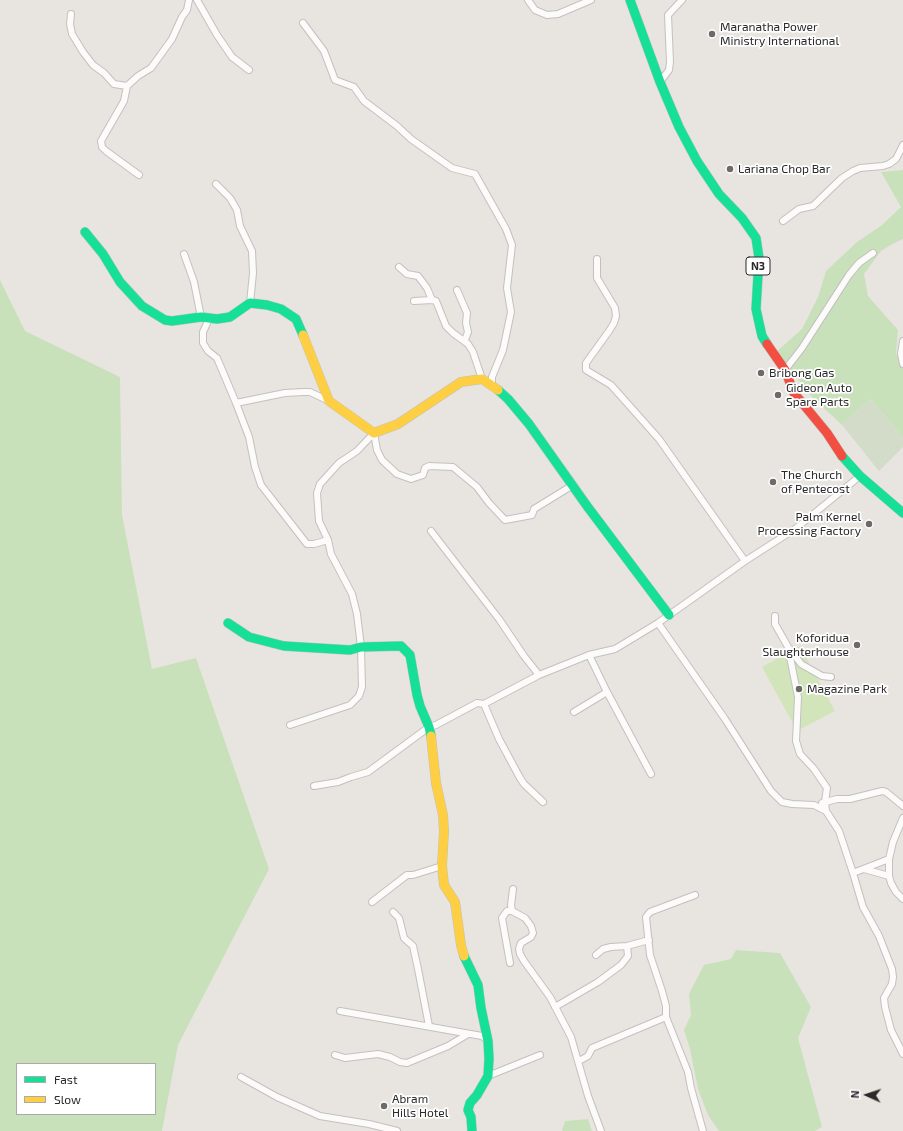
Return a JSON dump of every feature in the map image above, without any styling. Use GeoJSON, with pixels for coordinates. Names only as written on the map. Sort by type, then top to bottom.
{"type":"FeatureCollection","features":[{"type":"Feature","properties":{"kind":"street"},"geometry":{"type":"LineString","coordinates":[[138,175],[102,147],[101,141],[124,101],[127,86],[138,76],[151,68],[172,40],[182,17],[187,10],[189,0]]}},
{"type":"Feature","properties":{"kind":"street"},"geometry":{"type":"LineString","coordinates":[[197,0],[232,57],[249,70]]}},
{"type":"Feature","properties":{"kind":"street"},"geometry":{"type":"LineString","coordinates":[[528,0],[535,10],[547,15],[558,14],[591,0]]}},
{"type":"Feature","properties":{"kind":"street","name":"N3"},"geometry":{"type":"LineString","coordinates":[[630,0],[660,82],[679,127],[697,162],[719,194],[742,218],[756,238],[759,258],[756,309],[762,336],[770,350],[785,370],[794,393],[827,433],[841,454],[860,476],[903,513]]}},
{"type":"Feature","properties":{"kind":"street"},"geometry":{"type":"LineString","coordinates":[[660,82],[669,70],[670,62],[668,15],[682,0]]}},
{"type":"Feature","properties":{"kind":"street"},"geometry":{"type":"LineString","coordinates":[[72,14],[70,24],[72,34],[83,52],[93,65],[114,84],[127,86]]}},
{"type":"Feature","properties":{"kind":"street"},"geometry":{"type":"LineString","coordinates":[[303,23],[324,51],[336,80],[354,87],[364,101],[397,126],[411,140],[452,168],[475,174],[506,229],[512,245],[507,288],[511,312],[503,350],[492,377],[492,385]]}},
{"type":"Feature","properties":{"kind":"street"},"geometry":{"type":"LineString","coordinates":[[783,221],[799,209],[813,206],[842,178],[853,171],[860,168],[889,164],[896,159],[903,145]]}},
{"type":"Feature","properties":{"kind":"street"},"geometry":{"type":"LineString","coordinates":[[216,184],[230,198],[237,210],[240,226],[252,251],[253,273],[250,303]]}},
{"type":"Feature","properties":{"kind":"street"},"geometry":{"type":"LineString","coordinates":[[85,232],[103,254],[120,282],[142,306],[165,320],[172,321],[230,317],[250,303],[267,305],[281,309],[296,319],[329,401]]}},
{"type":"Feature","properties":{"kind":"street"},"geometry":{"type":"LineString","coordinates":[[184,254],[205,318],[203,344],[208,351],[217,358],[236,403],[249,437],[255,467],[261,485],[307,544],[314,544],[328,540]]}},
{"type":"Feature","properties":{"kind":"street"},"geometry":{"type":"LineString","coordinates":[[785,370],[802,348],[849,275],[859,263],[873,254]]}},
{"type":"Feature","properties":{"kind":"street"},"geometry":{"type":"LineString","coordinates":[[597,259],[597,278],[614,308],[616,316],[609,331],[586,363],[586,370],[611,385],[659,439],[745,561]]}},
{"type":"Feature","properties":{"kind":"street"},"geometry":{"type":"LineString","coordinates":[[399,267],[407,274],[418,276],[427,288],[432,300]]}},
{"type":"Feature","properties":{"kind":"street"},"geometry":{"type":"LineString","coordinates":[[457,290],[467,313],[466,324],[468,332],[465,340]]}},
{"type":"Feature","properties":{"kind":"street"},"geometry":{"type":"LineString","coordinates":[[414,301],[436,301],[446,326],[453,333],[465,340],[473,352],[482,379]]}},
{"type":"Feature","properties":{"kind":"street"},"geometry":{"type":"LineString","coordinates":[[903,341],[901,354],[903,364]]}},
{"type":"Feature","properties":{"kind":"street"},"geometry":{"type":"LineString","coordinates":[[290,725],[350,705],[359,696],[362,687],[361,647],[357,614],[352,594],[331,554],[328,540],[320,521],[317,500],[319,487],[339,463],[357,452],[374,433],[398,424],[461,382],[482,379],[492,385],[508,399],[529,424],[599,523],[669,614]]}},
{"type":"Feature","properties":{"kind":"street"},"geometry":{"type":"LineString","coordinates":[[236,403],[285,393],[310,392],[329,401],[374,433],[377,450],[382,460],[397,474],[411,479],[423,476],[425,468],[429,466],[453,467],[477,487],[505,520],[532,515],[534,508],[573,486]]}},
{"type":"Feature","properties":{"kind":"street"},"geometry":{"type":"LineString","coordinates":[[314,786],[338,782],[368,772],[429,727],[436,725],[477,703],[484,704],[539,675],[589,655],[615,649],[658,623],[745,561],[795,529],[860,476]]}},
{"type":"Feature","properties":{"kind":"street"},"geometry":{"type":"LineString","coordinates":[[431,531],[539,675]]}},
{"type":"Feature","properties":{"kind":"street"},"geometry":{"type":"LineString","coordinates":[[774,616],[775,624],[788,647],[801,664],[822,676],[832,677]]}},
{"type":"Feature","properties":{"kind":"street"},"geometry":{"type":"LineString","coordinates":[[228,623],[249,637],[284,646],[350,650],[361,647],[401,646],[410,656],[420,706],[429,727],[436,783],[443,815],[444,831],[442,866],[444,885],[455,902],[461,945],[465,959],[478,985],[489,1059],[488,1076],[477,1095],[470,1103],[468,1110],[471,1117],[472,1131]]}},
{"type":"Feature","properties":{"kind":"street"},"geometry":{"type":"LineString","coordinates":[[658,623],[725,719],[771,791],[782,802],[814,805],[837,799],[850,799],[882,791],[886,792],[903,806]]}},
{"type":"Feature","properties":{"kind":"street"},"geometry":{"type":"LineString","coordinates":[[788,647],[798,697],[796,741],[800,754],[814,769],[827,788],[825,802],[826,811],[839,832],[863,907],[879,936],[892,969],[892,984],[884,998],[885,1007],[891,1030],[903,1054]]}},
{"type":"Feature","properties":{"kind":"street"},"geometry":{"type":"LineString","coordinates":[[589,655],[651,774]]}},
{"type":"Feature","properties":{"kind":"street"},"geometry":{"type":"LineString","coordinates":[[574,712],[607,692]]}},
{"type":"Feature","properties":{"kind":"street"},"geometry":{"type":"LineString","coordinates":[[484,704],[499,740],[520,778],[524,784],[543,802]]}},
{"type":"Feature","properties":{"kind":"street"},"geometry":{"type":"LineString","coordinates":[[814,805],[826,811]]}},
{"type":"Feature","properties":{"kind":"street"},"geometry":{"type":"LineString","coordinates":[[903,818],[893,842],[889,859],[889,876],[891,883],[896,892],[903,899]]}},
{"type":"Feature","properties":{"kind":"street"},"geometry":{"type":"LineString","coordinates":[[853,873],[889,859]]}},
{"type":"Feature","properties":{"kind":"street"},"geometry":{"type":"LineString","coordinates":[[372,902],[407,875],[413,875],[442,866]]}},
{"type":"Feature","properties":{"kind":"street"},"geometry":{"type":"LineString","coordinates":[[864,869],[889,876]]}},
{"type":"Feature","properties":{"kind":"street"},"geometry":{"type":"LineString","coordinates":[[512,911],[511,905],[513,889]]}},
{"type":"Feature","properties":{"kind":"street"},"geometry":{"type":"LineString","coordinates":[[695,895],[648,914],[646,917],[650,955],[666,1006],[666,1017],[688,1072],[703,1131]]}},
{"type":"Feature","properties":{"kind":"street"},"geometry":{"type":"LineString","coordinates":[[510,963],[502,918],[508,911],[512,911],[525,918],[531,926],[533,933],[531,937],[521,943],[519,949],[520,954],[550,997],[564,1021],[571,1037],[588,1096],[601,1131]]}},
{"type":"Feature","properties":{"kind":"street"},"geometry":{"type":"LineString","coordinates":[[393,912],[399,918],[404,938],[413,946],[429,1026]]}},
{"type":"Feature","properties":{"kind":"street"},"geometry":{"type":"LineString","coordinates":[[596,955],[603,949],[627,946],[649,940]]}},
{"type":"Feature","properties":{"kind":"street"},"geometry":{"type":"LineString","coordinates":[[555,1007],[598,982],[621,965],[628,956],[627,946]]}},
{"type":"Feature","properties":{"kind":"street"},"geometry":{"type":"LineString","coordinates":[[340,1011],[485,1036]]}},
{"type":"Feature","properties":{"kind":"street"},"geometry":{"type":"LineString","coordinates":[[579,1061],[588,1056],[592,1048],[666,1017]]}},
{"type":"Feature","properties":{"kind":"street"},"geometry":{"type":"LineString","coordinates":[[335,1055],[345,1058],[378,1054],[407,1063],[448,1046],[468,1034]]}},
{"type":"Feature","properties":{"kind":"street"},"geometry":{"type":"LineString","coordinates":[[488,1076],[540,1055]]}},
{"type":"Feature","properties":{"kind":"street"},"geometry":{"type":"LineString","coordinates":[[241,1077],[277,1097],[320,1116],[370,1124],[397,1131]]}},
{"type":"Feature","properties":{"kind":"green space"},"geometry":{"type":"Polygon","coordinates":[[[903,170],[903,239],[881,251],[864,274],[868,296],[898,330],[896,354],[903,362],[903,438],[871,399],[842,425],[812,397],[776,352],[802,329],[818,297],[826,271],[857,242],[882,225],[901,207],[881,172],[903,170]]]}},
{"type":"Feature","properties":{"kind":"green space"},"geometry":{"type":"Polygon","coordinates":[[[0,280],[25,331],[120,377],[122,515],[152,669],[196,658],[269,869],[178,1045],[162,1131],[0,1131],[0,280]]]}},
{"type":"Feature","properties":{"kind":"green space"},"geometry":{"type":"Polygon","coordinates":[[[871,399],[903,438],[903,447],[879,471],[842,425],[871,399]]]}},
{"type":"Feature","properties":{"kind":"green space","name":"Magazine Park"},"geometry":{"type":"Polygon","coordinates":[[[800,646],[835,711],[797,731],[762,667],[800,646]]]}},
{"type":"Feature","properties":{"kind":"green space"},"geometry":{"type":"Polygon","coordinates":[[[736,950],[780,953],[811,1007],[798,1038],[822,1127],[815,1131],[719,1131],[708,1115],[698,1089],[690,1049],[684,1030],[691,1015],[689,994],[704,965],[731,959],[736,950]]]}},
{"type":"Feature","properties":{"kind":"green space"},"geometry":{"type":"Polygon","coordinates":[[[588,1119],[592,1131],[562,1131],[565,1121],[588,1119]]]}},
{"type":"Feature","properties":{"kind":"traffic: fast"},"geometry":{"type":"LineString","coordinates":[[630,0],[660,82],[679,127],[697,161],[719,194],[742,218],[756,238],[759,258],[756,309],[762,336],[767,344]]}},
{"type":"Feature","properties":{"kind":"traffic: fast"},"geometry":{"type":"LineString","coordinates":[[85,232],[103,254],[120,282],[142,306],[165,320],[172,321],[201,317],[217,319],[230,317],[250,303],[267,305],[281,309],[296,319],[303,335]]}},
{"type":"Feature","properties":{"kind":"traffic: fast"},"geometry":{"type":"LineString","coordinates":[[498,390],[508,399],[529,424],[587,506],[669,615]]}},
{"type":"Feature","properties":{"kind":"traffic: fast"},"geometry":{"type":"LineString","coordinates":[[842,456],[860,476],[903,513]]}},
{"type":"Feature","properties":{"kind":"traffic: fast"},"geometry":{"type":"LineString","coordinates":[[228,623],[249,637],[284,646],[350,650],[361,647],[401,646],[410,655],[417,695],[431,736]]}},
{"type":"Feature","properties":{"kind":"traffic: fast"},"geometry":{"type":"LineString","coordinates":[[464,956],[478,985],[488,1041],[489,1059],[488,1076],[477,1095],[470,1103],[468,1110],[471,1117],[472,1131]]}},
{"type":"Feature","properties":{"kind":"traffic: slow"},"geometry":{"type":"LineString","coordinates":[[303,335],[329,401],[374,433],[398,424],[461,382],[482,379],[498,390]]}},
{"type":"Feature","properties":{"kind":"traffic: slow"},"geometry":{"type":"LineString","coordinates":[[431,736],[436,783],[443,815],[444,831],[442,866],[444,885],[455,902],[464,956]]}},
{"type":"Feature","properties":{"kind":"traffic: jam"},"geometry":{"type":"LineString","coordinates":[[767,344],[785,370],[794,393],[827,433],[842,456]]}},
{"type":"Feature","properties":{"kind":"place","name":"Maranatha Power Ministry International"},"geometry":{"type":"Point","coordinates":[712,34]}},
{"type":"Feature","properties":{"kind":"place","name":"Lariana Chop Bar"},"geometry":{"type":"Point","coordinates":[730,169]}},
{"type":"Feature","properties":{"kind":"place","name":"Bribong Gas"},"geometry":{"type":"Point","coordinates":[761,373]}},
{"type":"Feature","properties":{"kind":"place","name":"Gideon Auto Spare Parts"},"geometry":{"type":"Point","coordinates":[778,395]}},
{"type":"Feature","properties":{"kind":"place","name":"The Church of Pentecost"},"geometry":{"type":"Point","coordinates":[773,482]}},
{"type":"Feature","properties":{"kind":"place","name":"Palm Kernel Processing Factory"},"geometry":{"type":"Point","coordinates":[869,524]}},
{"type":"Feature","properties":{"kind":"place","name":"Koforidua Slaughterhouse"},"geometry":{"type":"Point","coordinates":[857,645]}},
{"type":"Feature","properties":{"kind":"place","name":"Magazine Park"},"geometry":{"type":"Point","coordinates":[799,689]}},
{"type":"Feature","properties":{"kind":"place","name":"Abram Hills Hotel"},"geometry":{"type":"Point","coordinates":[384,1106]}}]}
